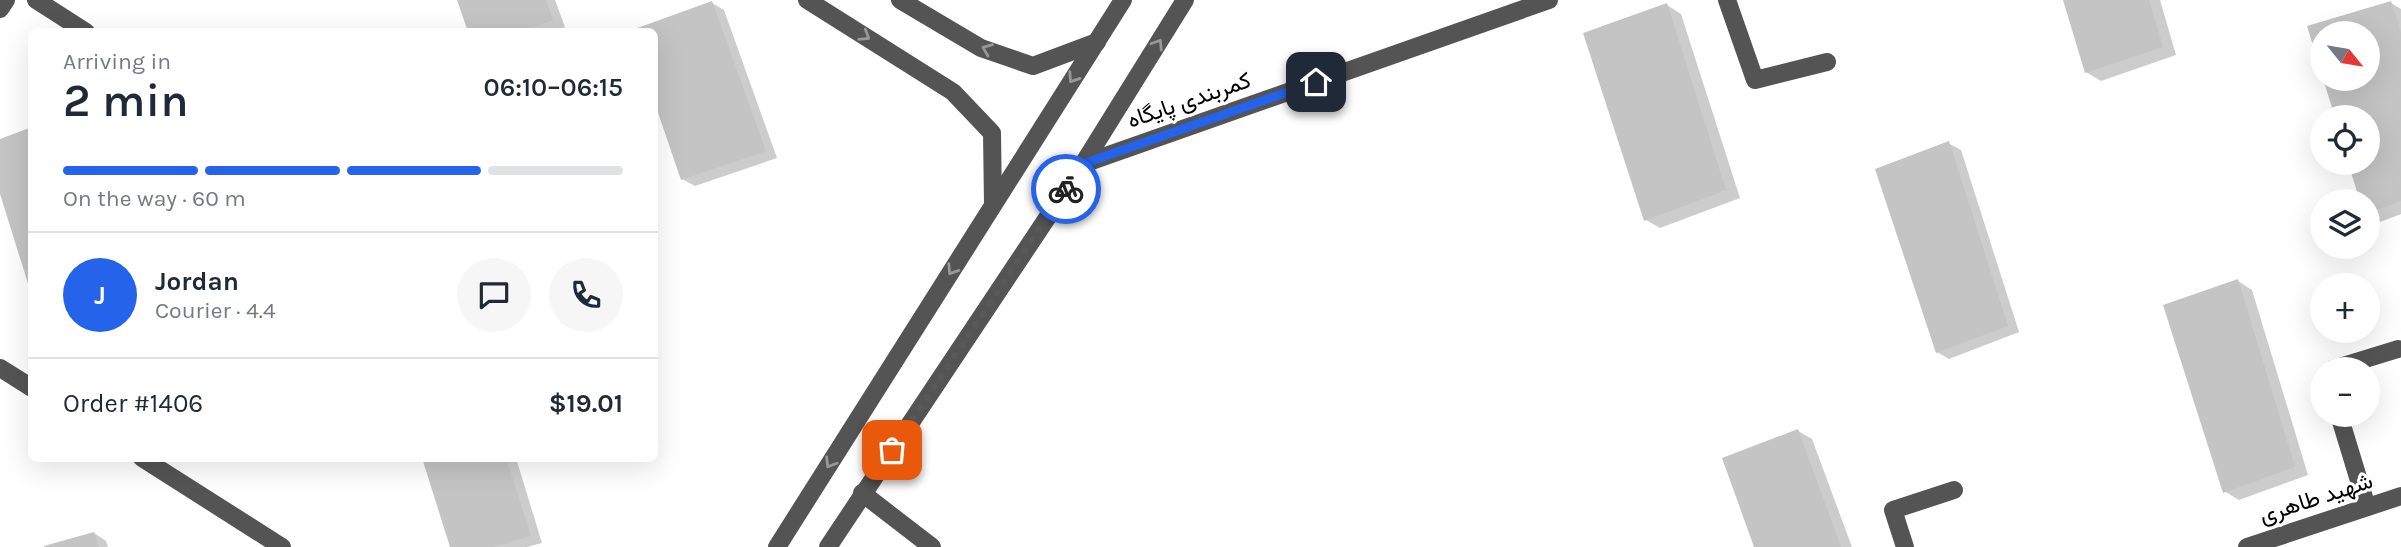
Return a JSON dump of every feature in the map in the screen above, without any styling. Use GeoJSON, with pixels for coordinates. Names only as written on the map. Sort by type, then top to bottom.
{"type":"FeatureCollection","features":[{"type":"Feature","properties":{"kind":"street"},"geometry":{"type":"LineString","coordinates":[[0,9],[6,0]]}},
{"type":"Feature","properties":{"kind":"street"},"geometry":{"type":"LineString","coordinates":[[37,0],[80,28]]}},
{"type":"Feature","properties":{"kind":"street"},"geometry":{"type":"LineString","coordinates":[[807,0],[953,92],[992,133],[993,206]]}},
{"type":"Feature","properties":{"kind":"street"},"geometry":{"type":"LineString","coordinates":[[900,0],[981,48],[1033,66],[1097,41]]}},
{"type":"Feature","properties":{"kind":"street"},"geometry":{"type":"LineString","coordinates":[[777,547],[1123,0]]}},
{"type":"Feature","properties":{"kind":"street"},"geometry":{"type":"LineString","coordinates":[[828,547],[1083,164],[1185,0]]}},
{"type":"Feature","properties":{"kind":"street","name":"کمربندی پایگاه"},"geometry":{"type":"LineString","coordinates":[[1083,164],[1549,0]]}},
{"type":"Feature","properties":{"kind":"street"},"geometry":{"type":"LineString","coordinates":[[1727,0],[1755,80],[1827,62]]}},
{"type":"Feature","properties":{"kind":"street"},"geometry":{"type":"LineString","coordinates":[[2372,357],[2398,349]]}},
{"type":"Feature","properties":{"kind":"street"},"geometry":{"type":"LineString","coordinates":[[0,368],[28,386]]}},
{"type":"Feature","properties":{"kind":"street"},"geometry":{"type":"LineString","coordinates":[[2343,427],[2367,507]]}},
{"type":"Feature","properties":{"kind":"street"},"geometry":{"type":"LineString","coordinates":[[148,462],[282,547]]}},
{"type":"Feature","properties":{"kind":"street"},"geometry":{"type":"LineString","coordinates":[[1905,547],[1893,510],[1954,489]]}},
{"type":"Feature","properties":{"kind":"street"},"geometry":{"type":"LineString","coordinates":[[862,494],[932,547]]}},
{"type":"Feature","properties":{"kind":"street","name":"شهید طاهری"},"geometry":{"type":"LineString","coordinates":[[2247,547],[2401,495]]}},
{"type":"Feature","properties":{"kind":"building"},"geometry":{"type":"Polygon","coordinates":[[[457,0],[546,0],[553,20],[531,28],[467,28],[457,0]]]}},
{"type":"Feature","properties":{"kind":"building"},"geometry":{"type":"Polygon","coordinates":[[[2063,0],[2149,0],[2163,47],[2085,73],[2063,0]]]}},
{"type":"Feature","properties":{"kind":"building"},"geometry":{"type":"Polygon","coordinates":[[[712,1],[766,151],[681,180],[658,113],[658,28],[637,28],[712,1]]]}},
{"type":"Feature","properties":{"kind":"building"},"geometry":{"type":"Polygon","coordinates":[[[2391,1],[2401,32],[2401,201],[2380,209],[2380,189],[2356,189],[2352,175],[2380,175],[2380,105],[2331,105],[2327,91],[2380,91],[2380,21],[2324,21],[2391,1]]]}},
{"type":"Feature","properties":{"kind":"building"},"geometry":{"type":"Polygon","coordinates":[[[1667,3],[1726,190],[1644,221],[1583,33],[1667,3]]]}},
{"type":"Feature","properties":{"kind":"building"},"geometry":{"type":"Polygon","coordinates":[[[28,128],[28,283],[0,194],[0,139],[28,128]]]}},
{"type":"Feature","properties":{"kind":"building"},"geometry":{"type":"Polygon","coordinates":[[[1949,141],[2008,326],[1936,353],[1875,169],[1949,141]]]}},
{"type":"Feature","properties":{"kind":"building"},"geometry":{"type":"Polygon","coordinates":[[[2238,279],[2295,467],[2223,493],[2163,305],[2238,279]]]}},
{"type":"Feature","properties":{"kind":"building"},"geometry":{"type":"Polygon","coordinates":[[[1798,429],[1841,547],[1754,547],[1722,458],[1798,429]]]}},
{"type":"Feature","properties":{"kind":"building"},"geometry":{"type":"Polygon","coordinates":[[[423,462],[507,462],[531,536],[494,547],[450,547],[423,462]]]}},
{"type":"Feature","properties":{"kind":"building"},"geometry":{"type":"Polygon","coordinates":[[[94,532],[99,547],[44,547],[44,546],[94,532]]]}},
{"type":"Feature","properties":{"kind":"way so far"},"geometry":{"type":"LineString","coordinates":[[892,450],[1066,189]]}},
{"type":"Feature","properties":{"kind":"route"},"geometry":{"type":"LineString","coordinates":[[1066,189],[1083,164],[1316,82]]}}]}
